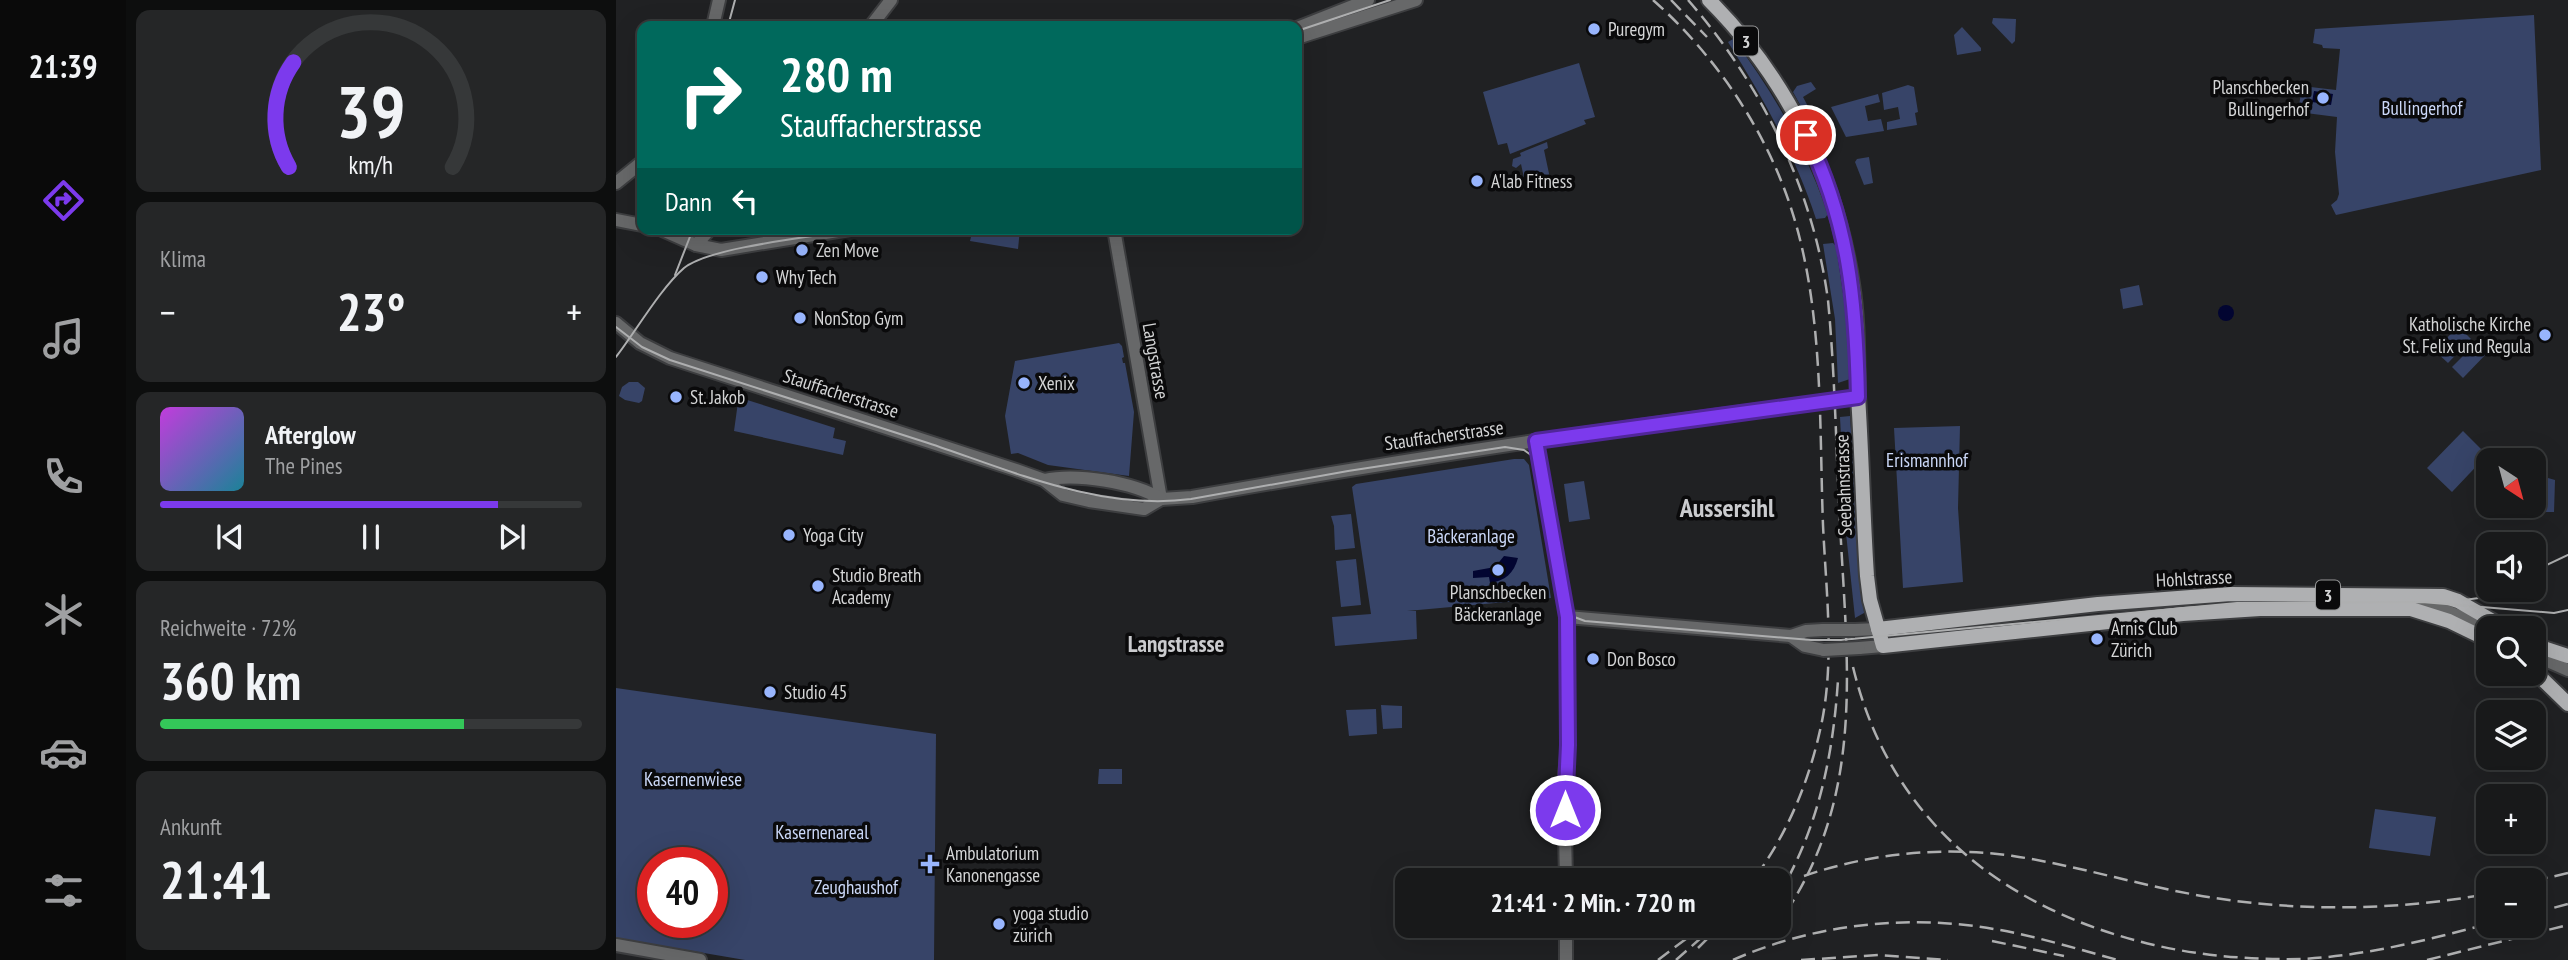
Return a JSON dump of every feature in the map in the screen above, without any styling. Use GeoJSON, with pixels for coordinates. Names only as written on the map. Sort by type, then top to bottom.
{"type":"FeatureCollection","features":[{"type":"Feature","properties":{"kind":"main road","name":"Seebahnstrasse"},"geometry":{"type":"LineString","coordinates":[[1709,0],[1739,33],[1779,86],[1822,170],[1838,218],[1853,285],[1867,576],[1878,629]]}},
{"type":"Feature","properties":{"kind":"main road","name":"Hohlstrasse"},"geometry":{"type":"LineString","coordinates":[[1878,629],[2008,613],[2231,594],[2443,596],[2459,601],[2485,616]]}},
{"type":"Feature","properties":{"kind":"main road"},"geometry":{"type":"LineString","coordinates":[[2191,597],[2203,612]]}},
{"type":"Feature","properties":{"kind":"main road","name":"Hohlstrasse"},"geometry":{"type":"LineString","coordinates":[[1883,646],[2203,612],[2260,610],[2411,609],[2476,631]]}},
{"type":"Feature","properties":{"kind":"main road","name":"3"},"geometry":{"type":"LineString","coordinates":[[1878,629],[1883,646]]}},
{"type":"Feature","properties":{"kind":"main road"},"geometry":{"type":"LineString","coordinates":[[2546,649],[2568,656]]}},
{"type":"Feature","properties":{"kind":"main road"},"geometry":{"type":"LineString","coordinates":[[2546,683],[2568,704]]}},
{"type":"Feature","properties":{"kind":"street"},"geometry":{"type":"LineString","coordinates":[[714,21],[719,0]]}},
{"type":"Feature","properties":{"kind":"street"},"geometry":{"type":"LineString","coordinates":[[875,21],[891,0]]}},
{"type":"Feature","properties":{"kind":"street"},"geometry":{"type":"LineString","coordinates":[[1302,35],[1328,22],[1349,6],[1368,0]]}},
{"type":"Feature","properties":{"kind":"street"},"geometry":{"type":"LineString","coordinates":[[1302,27],[1416,0]]}},
{"type":"Feature","properties":{"kind":"street"},"geometry":{"type":"LineString","coordinates":[[1326,3],[1328,22]]}},
{"type":"Feature","properties":{"kind":"street"},"geometry":{"type":"LineString","coordinates":[[616,183],[637,166]]}},
{"type":"Feature","properties":{"kind":"street"},"geometry":{"type":"LineString","coordinates":[[616,220],[637,224]]}},
{"type":"Feature","properties":{"kind":"street"},"geometry":{"type":"LineString","coordinates":[[674,235],[696,245],[721,250],[813,235]]}},
{"type":"Feature","properties":{"kind":"street"},"geometry":{"type":"LineString","coordinates":[[696,245],[705,235]]}},
{"type":"Feature","properties":{"kind":"street","name":"Langstrasse"},"geometry":{"type":"LineString","coordinates":[[1115,235],[1161,499]]}},
{"type":"Feature","properties":{"kind":"street","name":"Stauffacherstrasse"},"geometry":{"type":"LineString","coordinates":[[616,323],[622,333],[670,358],[1044,480],[1063,495],[1144,509],[1161,499],[1192,497],[1360,467],[1653,423],[1858,397]]}},
{"type":"Feature","properties":{"kind":"street"},"geometry":{"type":"LineString","coordinates":[[1536,441],[1567,617],[1568,745],[1564,785],[1566,868]]}},
{"type":"Feature","properties":{"kind":"street","name":"Stauffacherstrasse"},"geometry":{"type":"LineString","coordinates":[[1044,480],[1067,476],[1139,488],[1161,499]]}},
{"type":"Feature","properties":{"kind":"street","name":"Hohlstrasse"},"geometry":{"type":"LineString","coordinates":[[1567,617],[1791,636],[1806,631],[1878,629]]}},
{"type":"Feature","properties":{"kind":"street","name":"Hohlstrasse"},"geometry":{"type":"LineString","coordinates":[[1791,636],[1805,646],[1824,650],[1883,646]]}},
{"type":"Feature","properties":{"kind":"street"},"geometry":{"type":"LineString","coordinates":[[2546,660],[2568,670]]}},
{"type":"Feature","properties":{"kind":"street"},"geometry":{"type":"LineString","coordinates":[[1566,938],[1566,960]]}},
{"type":"Feature","properties":{"kind":"street"},"geometry":{"type":"LineString","coordinates":[[616,945],[700,960]]}},
{"type":"Feature","properties":{"kind":"green space","name":"Bullingerhof"},"geometry":{"type":"Polygon","coordinates":[[[2534,15],[2541,170],[2336,215],[2331,205],[2339,194],[2335,152],[2337,117],[2298,112],[2302,86],[2336,90],[2340,49],[2323,48],[2322,45],[2313,43],[2315,29],[2534,15]]]}},
{"type":"Feature","properties":{"kind":"green space"},"geometry":{"type":"Polygon","coordinates":[[[1993,18],[2016,19],[2015,41],[2012,44],[1992,23],[1993,18]]]}},
{"type":"Feature","properties":{"kind":"green space"},"geometry":{"type":"Polygon","coordinates":[[[1962,27],[1981,51],[1957,55],[1954,35],[1962,27]]]}},
{"type":"Feature","properties":{"kind":"green space"},"geometry":{"type":"Polygon","coordinates":[[[1733,39],[1762,80],[1799,144],[1828,214],[1825,218],[1816,219],[1778,128],[1728,42],[1733,39]]]}},
{"type":"Feature","properties":{"kind":"green space"},"geometry":{"type":"Polygon","coordinates":[[[1579,63],[1595,117],[1584,120],[1586,124],[1510,154],[1507,143],[1498,145],[1483,92],[1579,63]]]}},
{"type":"Feature","properties":{"kind":"green space"},"geometry":{"type":"Polygon","coordinates":[[[1811,82],[1816,89],[1803,97],[1819,127],[1814,130],[1793,92],[1797,86],[1811,82]]]}},
{"type":"Feature","properties":{"kind":"green space"},"geometry":{"type":"Polygon","coordinates":[[[1908,85],[1914,87],[1917,125],[1887,130],[1887,122],[1900,119],[1898,107],[1884,110],[1882,93],[1908,85]]]}},
{"type":"Feature","properties":{"kind":"green space"},"geometry":{"type":"Polygon","coordinates":[[[1878,94],[1880,102],[1865,106],[1868,121],[1881,119],[1884,131],[1846,137],[1831,107],[1878,94]]]}},
{"type":"Feature","properties":{"kind":"green space"},"geometry":{"type":"Polygon","coordinates":[[[1547,142],[1548,148],[1544,150],[1551,183],[1504,188],[1524,178],[1521,164],[1516,168],[1512,166],[1513,159],[1521,156],[1520,153],[1547,142]]]}},
{"type":"Feature","properties":{"kind":"green space"},"geometry":{"type":"Polygon","coordinates":[[[1869,157],[1873,183],[1864,185],[1855,162],[1857,159],[1869,157]]]}},
{"type":"Feature","properties":{"kind":"green space"},"geometry":{"type":"Polygon","coordinates":[[[972,235],[1019,235],[1018,249],[970,241],[972,235]]]}},
{"type":"Feature","properties":{"kind":"green space"},"geometry":{"type":"Polygon","coordinates":[[[1833,243],[1836,246],[1848,328],[1850,379],[1838,383],[1835,319],[1823,244],[1833,243]]]}},
{"type":"Feature","properties":{"kind":"green space"},"geometry":{"type":"Polygon","coordinates":[[[2139,285],[2143,305],[2123,309],[2120,289],[2139,285]]]}},
{"type":"Feature","properties":{"kind":"green space"},"geometry":{"type":"Polygon","coordinates":[[[2458,326],[2471,339],[2448,363],[2435,351],[2458,326]]]}},
{"type":"Feature","properties":{"kind":"green space"},"geometry":{"type":"Polygon","coordinates":[[[2478,341],[2489,351],[2463,378],[2452,367],[2478,341]]]}},
{"type":"Feature","properties":{"kind":"green space"},"geometry":{"type":"Polygon","coordinates":[[[1119,343],[1122,346],[1122,358],[1134,412],[1129,476],[1048,465],[1018,453],[1011,454],[1005,416],[1015,361],[1119,343]]]}},
{"type":"Feature","properties":{"kind":"green space"},"geometry":{"type":"Polygon","coordinates":[[[629,382],[638,382],[645,388],[639,403],[619,396],[622,387],[629,382]]]}},
{"type":"Feature","properties":{"kind":"green space"},"geometry":{"type":"Polygon","coordinates":[[[744,399],[835,428],[833,438],[846,441],[843,455],[734,431],[738,402],[744,399]]]}},
{"type":"Feature","properties":{"kind":"green space"},"geometry":{"type":"Polygon","coordinates":[[[1850,416],[1864,613],[1855,618],[1846,533],[1840,417],[1850,416]]]}},
{"type":"Feature","properties":{"kind":"green space","name":"Erismannhof"},"geometry":{"type":"Polygon","coordinates":[[[1960,426],[1958,508],[1963,582],[1903,588],[1894,428],[1960,426]]]}},
{"type":"Feature","properties":{"kind":"green space"},"geometry":{"type":"Polygon","coordinates":[[[2463,431],[2480,448],[2476,448],[2476,467],[2452,492],[2427,468],[2463,431]]]}},
{"type":"Feature","properties":{"kind":"green space","name":"Bäckeranlage"},"geometry":{"type":"Polygon","coordinates":[[[1524,459],[1529,465],[1551,598],[1407,611],[1416,611],[1417,639],[1335,646],[1332,617],[1371,614],[1352,487],[1356,484],[1524,459]]]}},
{"type":"Feature","properties":{"kind":"green space"},"geometry":{"type":"Polygon","coordinates":[[[2546,477],[2555,480],[2554,512],[2546,512],[2546,477]]]}},
{"type":"Feature","properties":{"kind":"green space"},"geometry":{"type":"Polygon","coordinates":[[[1584,481],[1590,519],[1569,522],[1564,484],[1584,481]]]}},
{"type":"Feature","properties":{"kind":"green space"},"geometry":{"type":"Polygon","coordinates":[[[1351,514],[1355,548],[1335,550],[1331,516],[1351,514]]]}},
{"type":"Feature","properties":{"kind":"green space"},"geometry":{"type":"Polygon","coordinates":[[[1356,559],[1361,605],[1341,607],[1336,561],[1356,559]]]}},
{"type":"Feature","properties":{"kind":"green space","name":"Kasernenareal"},"geometry":{"type":"Polygon","coordinates":[[[616,688],[936,734],[934,960],[745,960],[616,938],[616,688]]]}},
{"type":"Feature","properties":{"kind":"green space"},"geometry":{"type":"Polygon","coordinates":[[[1381,705],[1402,706],[1402,728],[1383,729],[1381,705]]]}},
{"type":"Feature","properties":{"kind":"green space"},"geometry":{"type":"Polygon","coordinates":[[[1376,709],[1377,734],[1349,736],[1346,710],[1376,709]]]}},
{"type":"Feature","properties":{"kind":"green space"},"geometry":{"type":"Polygon","coordinates":[[[1099,769],[1122,769],[1122,784],[1098,784],[1099,769]]]}},
{"type":"Feature","properties":{"kind":"green space"},"geometry":{"type":"Polygon","coordinates":[[[2375,809],[2436,817],[2430,856],[2369,848],[2375,809]]]}},
{"type":"Feature","properties":{"kind":"shaded area","name":"Planschbecken Bullingerhof"},"geometry":{"type":"Polygon","coordinates":[[[2314,91],[2333,94],[2331,105],[2312,102],[2314,91]]]}},
{"type":"Feature","properties":{"kind":"shaded area"},"geometry":{"type":"Polygon","coordinates":[[[2226,305],[2234,313],[2226,321],[2218,313],[2226,305]]]}},
{"type":"Feature","properties":{"kind":"shaded area","name":"Planschbecken Bäckeranlage"},"geometry":{"type":"Polygon","coordinates":[[[1504,556],[1518,558],[1514,568],[1504,578],[1490,583],[1489,577],[1473,578],[1473,571],[1495,567],[1504,556]]]}},
{"type":"Feature","properties":{"kind":"tram line"},"geometry":{"type":"LineString","coordinates":[[729,21],[735,0]]}},
{"type":"Feature","properties":{"kind":"tram line"},"geometry":{"type":"LineString","coordinates":[[1302,29],[1390,0]]}},
{"type":"Feature","properties":{"kind":"tram line"},"geometry":{"type":"LineString","coordinates":[[675,275],[691,235]]}},
{"type":"Feature","properties":{"kind":"tram line"},"geometry":{"type":"LineString","coordinates":[[616,357],[666,287],[684,268],[698,260],[742,248],[821,235]]}},
{"type":"Feature","properties":{"kind":"tram line"},"geometry":{"type":"LineString","coordinates":[[616,327],[642,347],[670,360],[1024,476],[1090,494],[1124,499],[1191,499],[1505,447],[1524,450],[1537,465],[1560,603],[1569,615],[1585,621],[1811,640],[1841,640],[2237,603],[2422,602],[2554,613],[2568,610]]}},
{"type":"Feature","properties":{"kind":"tram line"},"geometry":{"type":"LineString","coordinates":[[2546,565],[2568,555]]}},
{"type":"Feature","properties":{"kind":"tram line"},"geometry":{"type":"LineString","coordinates":[[2464,600],[2476,598]]}},
{"type":"Feature","properties":{"kind":"railway"},"geometry":{"type":"LineString","coordinates":[[1653,0],[1716,68],[1735,94],[1766,148],[1790,205],[1801,244],[1814,323],[1820,404],[1828,676],[1821,726],[1810,767],[1786,826],[1761,868]]}},
{"type":"Feature","properties":{"kind":"railway"},"geometry":{"type":"LineString","coordinates":[[1671,0],[1707,37]]}},
{"type":"Feature","properties":{"kind":"railway"},"geometry":{"type":"LineString","coordinates":[[1688,0],[1739,67],[1780,140],[1810,218],[1828,300],[1846,629],[1845,731],[1839,780],[1826,829],[1807,877],[1791,903]]}},
{"type":"Feature","properties":{"kind":"railway"},"geometry":{"type":"LineString","coordinates":[[1853,667],[1870,722],[1895,770],[1925,813],[1961,851],[2003,882],[2049,908],[2100,929],[2154,945],[2209,955],[2246,958],[2301,959],[2372,951],[2476,927]]}},
{"type":"Feature","properties":{"kind":"railway"},"geometry":{"type":"LineString","coordinates":[[1791,873],[1804,845],[1821,792],[1832,737],[1838,680]]}},
{"type":"Feature","properties":{"kind":"railway"},"geometry":{"type":"LineString","coordinates":[[1804,876],[1881,857],[1960,852],[2013,856],[2190,894],[2283,906],[2386,906],[2476,896]]}},
{"type":"Feature","properties":{"kind":"railway"},"geometry":{"type":"LineString","coordinates":[[2546,878],[2568,873]]}},
{"type":"Feature","properties":{"kind":"railway"},"geometry":{"type":"LineString","coordinates":[[2546,910],[2568,904]]}},
{"type":"Feature","properties":{"kind":"railway"},"geometry":{"type":"LineString","coordinates":[[1733,960],[1795,938],[1828,930],[1861,925],[1928,922],[2010,932],[2118,960]]}},
{"type":"Feature","properties":{"kind":"railway"},"geometry":{"type":"LineString","coordinates":[[2427,960],[2568,925]]}},
{"type":"Feature","properties":{"kind":"railway"},"geometry":{"type":"LineString","coordinates":[[1658,960],[1687,938]]}},
{"type":"Feature","properties":{"kind":"railway"},"geometry":{"type":"LineString","coordinates":[[1676,960],[1701,938]]}},
{"type":"Feature","properties":{"kind":"railway"},"geometry":{"type":"LineString","coordinates":[[1698,948],[1708,938]]}},
{"type":"Feature","properties":{"kind":"railway"},"geometry":{"type":"LineString","coordinates":[[1992,941],[2064,956]]}},
{"type":"Feature","properties":{"kind":"railway"},"geometry":{"type":"LineString","coordinates":[[1801,960],[1878,955],[1948,960]]}},
{"type":"Feature","properties":{"kind":"place","name":"Puregym"},"geometry":{"type":"Point","coordinates":[1594,29]}},
{"type":"Feature","properties":{"kind":"place","name":"Planschbecken Bullingerhof"},"geometry":{"type":"Point","coordinates":[2323,98]}},
{"type":"Feature","properties":{"kind":"place","name":"A'lab Fitness"},"geometry":{"type":"Point","coordinates":[1477,181]}},
{"type":"Feature","properties":{"kind":"place","name":"Zen Move"},"geometry":{"type":"Point","coordinates":[802,250]}},
{"type":"Feature","properties":{"kind":"place","name":"Why Tech"},"geometry":{"type":"Point","coordinates":[762,277]}},
{"type":"Feature","properties":{"kind":"place","name":"NonStop Gym"},"geometry":{"type":"Point","coordinates":[800,318]}},
{"type":"Feature","properties":{"kind":"place","name":"Katholische Kirche St. Felix und Regula"},"geometry":{"type":"Point","coordinates":[2545,335]}},
{"type":"Feature","properties":{"kind":"place","name":"Xenix"},"geometry":{"type":"Point","coordinates":[1024,383]}},
{"type":"Feature","properties":{"kind":"place","name":"St. Jakob"},"geometry":{"type":"Point","coordinates":[676,397]}},
{"type":"Feature","properties":{"kind":"place","name":"Yoga City"},"geometry":{"type":"Point","coordinates":[789,535]}},
{"type":"Feature","properties":{"kind":"place","name":"Planschbecken Bäckeranlage"},"geometry":{"type":"Point","coordinates":[1498,570]}},
{"type":"Feature","properties":{"kind":"place","name":"Studio Breath Academy"},"geometry":{"type":"Point","coordinates":[818,586]}},
{"type":"Feature","properties":{"kind":"place","name":"Arnis Club Zürich"},"geometry":{"type":"Point","coordinates":[2097,639]}},
{"type":"Feature","properties":{"kind":"place","name":"Don Bosco"},"geometry":{"type":"Point","coordinates":[1593,659]}},
{"type":"Feature","properties":{"kind":"place","name":"Studio 45"},"geometry":{"type":"Point","coordinates":[770,692]}},
{"type":"Feature","properties":{"kind":"place","name":"Ambulatorium Kanonengasse"},"geometry":{"type":"Point","coordinates":[930,864]}},
{"type":"Feature","properties":{"kind":"place","name":"yoga studio zürich"},"geometry":{"type":"Point","coordinates":[999,924]}},
{"type":"Feature","properties":{"kind":"district","name":"Aussersihl"},"geometry":{"type":"Point","coordinates":[1727,507]}},
{"type":"Feature","properties":{"kind":"district","name":"Langstrasse"},"geometry":{"type":"Point","coordinates":[1176,643]}},
{"type":"Feature","properties":{"kind":"route"},"geometry":{"type":"LineString","coordinates":[[1565,810],[1564,785],[1568,745],[1567,617],[1536,441],[1858,397],[1857,332],[1850,269],[1832,199],[1806,135]]}},
{"type":"Feature","properties":{"kind":"park label","name":"Kasernenwiese"},"geometry":{"type":"Point","coordinates":[693,779]}},
{"type":"Feature","properties":{"kind":"park label","name":"Zeughaushof"},"geometry":{"type":"Point","coordinates":[856,887]}}]}
